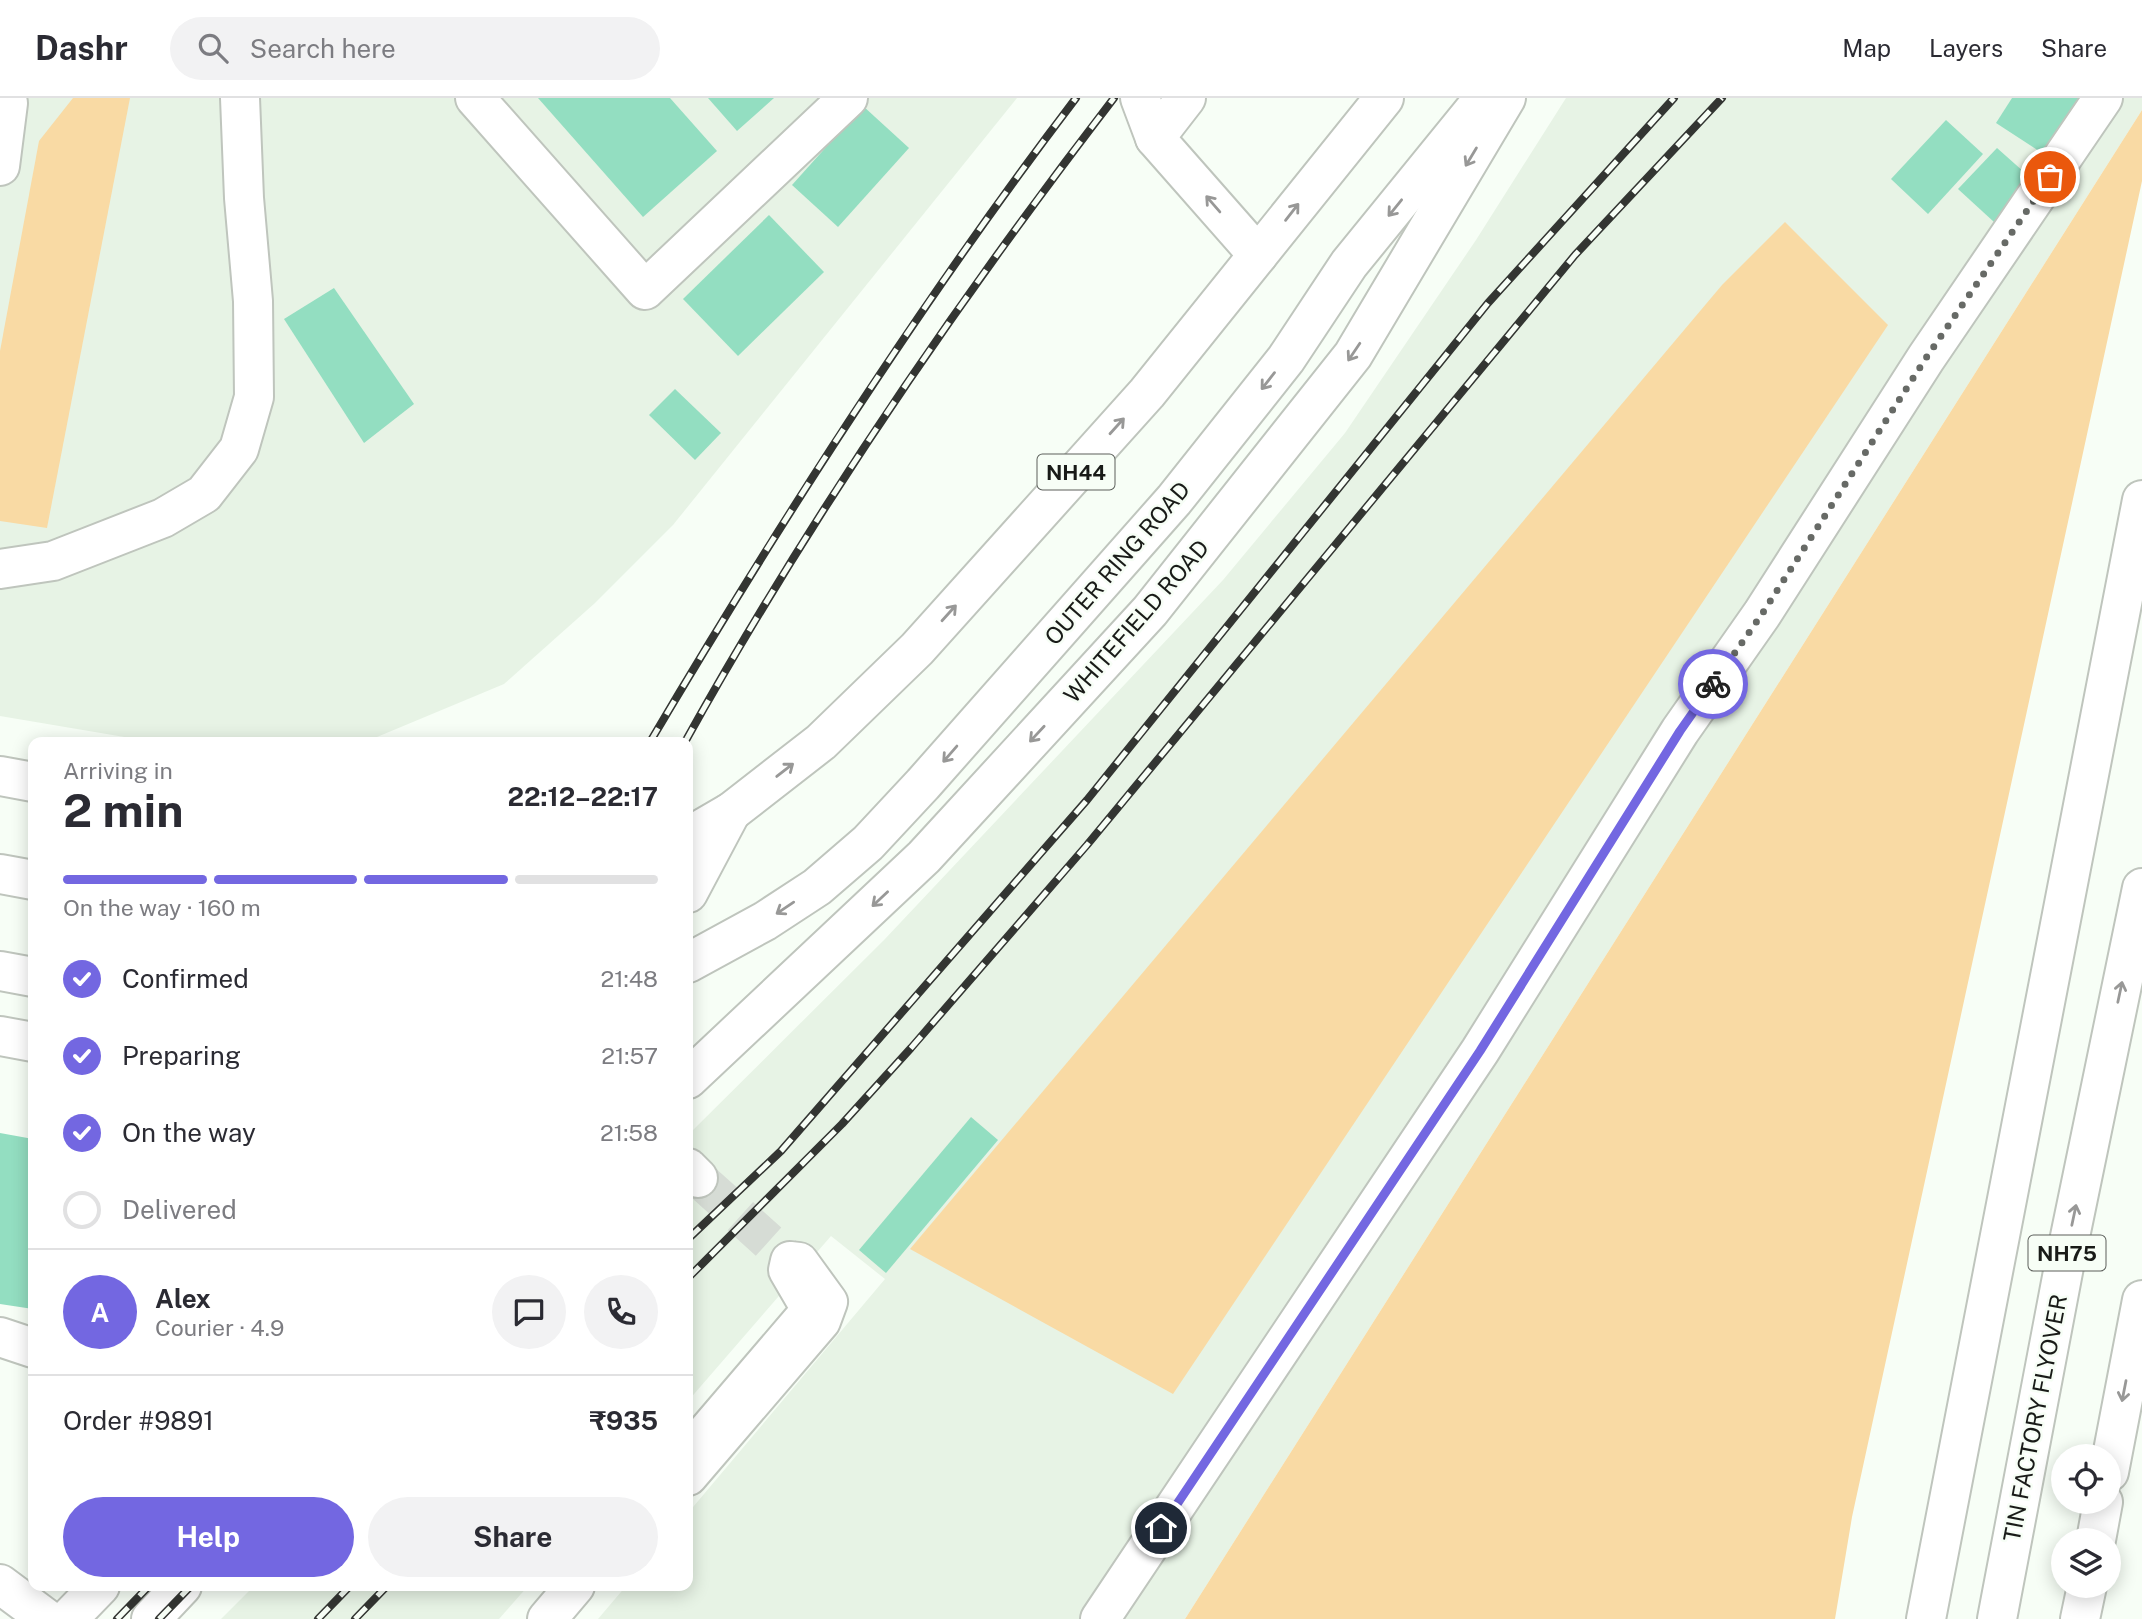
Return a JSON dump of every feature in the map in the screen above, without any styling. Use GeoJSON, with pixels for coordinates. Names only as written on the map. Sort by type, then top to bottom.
{"type":"FeatureCollection","features":[{"type":"Feature","properties":{"kind":"main road"},"geometry":{"type":"LineString","coordinates":[[0,569],[53,561],[163,518],[204,494],[239,449],[254,397],[253,301],[244,198],[240,98]]}},
{"type":"Feature","properties":{"kind":"main road"},"geometry":{"type":"LineString","coordinates":[[475,98],[645,290],[848,98]]}},
{"type":"Feature","properties":{"kind":"main road"},"geometry":{"type":"LineString","coordinates":[[1140,98],[1155,138],[1258,255]]}},
{"type":"Feature","properties":{"kind":"main road"},"geometry":{"type":"LineString","coordinates":[[1155,138],[1186,98]]}},
{"type":"Feature","properties":{"kind":"main road","name":"NH44"},"geometry":{"type":"LineString","coordinates":[[693,834],[731,812],[821,742],[917,649],[1147,393],[1384,98]]}},
{"type":"Feature","properties":{"kind":"main road","name":"OUTER RING ROAD"},"geometry":{"type":"LineString","coordinates":[[693,960],[765,921],[817,887],[869,843],[1174,500],[1286,359],[1349,264],[1484,98]]}},
{"type":"Feature","properties":{"kind":"main road","name":"WHITEFIELD ROAD"},"geometry":{"type":"LineString","coordinates":[[693,1074],[924,857],[1150,611],[1353,355],[1506,98]]}},
{"type":"Feature","properties":{"kind":"main road"},"geometry":{"type":"LineString","coordinates":[[1100,1619],[1480,1051],[1680,731],[1762,614],[1926,358],[2103,98]]}},
{"type":"Feature","properties":{"kind":"main road"},"geometry":{"type":"LineString","coordinates":[[0,166],[7,104]]}},
{"type":"Feature","properties":{"kind":"main road"},"geometry":{"type":"LineString","coordinates":[[1926,1619],[2142,500]]}},
{"type":"Feature","properties":{"kind":"main road"},"geometry":{"type":"LineString","coordinates":[[0,776],[28,781]]}},
{"type":"Feature","properties":{"kind":"main road"},"geometry":{"type":"LineString","coordinates":[[693,884],[731,812]]}},
{"type":"Feature","properties":{"kind":"main road"},"geometry":{"type":"LineString","coordinates":[[0,874],[28,879]]}},
{"type":"Feature","properties":{"kind":"main road","name":"TIN FACTORY FLYOVER"},"geometry":{"type":"LineString","coordinates":[[1997,1619],[2066,1256],[2142,888]]}},
{"type":"Feature","properties":{"kind":"main road"},"geometry":{"type":"LineString","coordinates":[[0,971],[28,976]]}},
{"type":"Feature","properties":{"kind":"main road"},"geometry":{"type":"LineString","coordinates":[[0,1036],[28,1041]]}},
{"type":"Feature","properties":{"kind":"main road"},"geometry":{"type":"LineString","coordinates":[[693,1448],[806,1316],[809,1306],[788,1270],[790,1261],[799,1262],[828,1302],[828,1309],[821,1321],[693,1470]]}},
{"type":"Feature","properties":{"kind":"main road"},"geometry":{"type":"LineString","coordinates":[[2114,1444],[2142,1300]]}},
{"type":"Feature","properties":{"kind":"main road"},"geometry":{"type":"LineString","coordinates":[[0,1336],[28,1346]]}},
{"type":"Feature","properties":{"kind":"main road"},"geometry":{"type":"LineString","coordinates":[[0,1584],[47,1619]]}},
{"type":"Feature","properties":{"kind":"main road"},"geometry":{"type":"LineString","coordinates":[[68,1619],[95,1591]]}},
{"type":"Feature","properties":{"kind":"main road"},"geometry":{"type":"LineString","coordinates":[[151,1619],[177,1591]]}},
{"type":"Feature","properties":{"kind":"main road"},"geometry":{"type":"LineString","coordinates":[[547,1619],[571,1591]]}},
{"type":"Feature","properties":{"kind":"main road"},"geometry":{"type":"LineString","coordinates":[[567,1619],[591,1591]]}},
{"type":"Feature","properties":{"kind":"main road"},"geometry":{"type":"LineString","coordinates":[[2080,1619],[2084,1598]]}},
{"type":"Feature","properties":{"kind":"shaded area"},"geometry":{"type":"Polygon","coordinates":[[[0,98],[1017,98],[673,525],[595,603],[504,684],[377,737],[124,737],[0,716],[0,98]]]}},
{"type":"Feature","properties":{"kind":"shaded area"},"geometry":{"type":"Polygon","coordinates":[[[73,98],[130,98],[47,528],[0,521],[0,351],[39,141],[73,98]]]}},
{"type":"Feature","properties":{"kind":"shaded area"},"geometry":{"type":"Polygon","coordinates":[[[1566,98],[2142,98],[2142,110],[1185,1619],[598,1619],[622,1591],[693,1591],[693,1507],[885,1279],[831,1236],[693,1395],[693,1130],[884,940],[1223,580],[1345,433],[1476,240],[1566,98]]]}},
{"type":"Feature","properties":{"kind":"shaded area"},"geometry":{"type":"Polygon","coordinates":[[[2142,110],[2142,181],[1852,1517],[1835,1619],[1185,1619],[2142,110]]]}},
{"type":"Feature","properties":{"kind":"shaded area"},"geometry":{"type":"Polygon","coordinates":[[[1785,222],[1888,325],[1173,1394],[910,1249],[1722,285],[1785,222]]]}},
{"type":"Feature","properties":{"kind":"shaded area"},"geometry":{"type":"Polygon","coordinates":[[[249,1591],[524,1591],[499,1619],[221,1619],[249,1591]]]}},
{"type":"Feature","properties":{"kind":"building"},"geometry":{"type":"Polygon","coordinates":[[[538,98],[670,98],[717,151],[643,217],[538,98]]]}},
{"type":"Feature","properties":{"kind":"building"},"geometry":{"type":"Polygon","coordinates":[[[708,98],[774,98],[737,131],[708,98]]]}},
{"type":"Feature","properties":{"kind":"building"},"geometry":{"type":"Polygon","coordinates":[[[2012,98],[2087,98],[2048,157],[1996,123],[2012,98]]]}},
{"type":"Feature","properties":{"kind":"building"},"geometry":{"type":"Polygon","coordinates":[[[863,106],[909,148],[838,227],[792,185],[863,106]]]}},
{"type":"Feature","properties":{"kind":"building"},"geometry":{"type":"Polygon","coordinates":[[[1946,120],[1983,154],[1928,214],[1891,179],[1946,120]]]}},
{"type":"Feature","properties":{"kind":"building"},"geometry":{"type":"Polygon","coordinates":[[[1997,148],[2033,180],[1994,222],[1958,189],[1997,148]]]}},
{"type":"Feature","properties":{"kind":"building"},"geometry":{"type":"Polygon","coordinates":[[[769,215],[824,272],[738,356],[683,299],[769,215]]]}},
{"type":"Feature","properties":{"kind":"building"},"geometry":{"type":"Polygon","coordinates":[[[334,288],[414,404],[364,443],[284,319],[334,288]]]}},
{"type":"Feature","properties":{"kind":"building"},"geometry":{"type":"Polygon","coordinates":[[[675,389],[721,433],[695,460],[649,415],[675,389]]]}},
{"type":"Feature","properties":{"kind":"building"},"geometry":{"type":"Polygon","coordinates":[[[971,1117],[998,1140],[886,1273],[859,1250],[971,1117]]]}},
{"type":"Feature","properties":{"kind":"building"},"geometry":{"type":"Polygon","coordinates":[[[0,1133],[28,1138],[28,1308],[0,1304],[0,1133]]]}},
{"type":"Feature","properties":{"kind":"tunnel"},"geometry":{"type":"LineString","coordinates":[[698,1178],[790,1261]]}},
{"type":"Feature","properties":{"kind":"railway"},"geometry":{"type":"LineString","coordinates":[[653,737],[801,495],[907,333],[1018,175],[1076,98]]}},
{"type":"Feature","properties":{"kind":"railway"},"geometry":{"type":"LineString","coordinates":[[688,737],[783,575],[888,412],[998,253],[1114,98]]}},
{"type":"Feature","properties":{"kind":"railway"},"geometry":{"type":"LineString","coordinates":[[693,1234],[781,1151],[1087,800],[1488,303],[1674,98]]}},
{"type":"Feature","properties":{"kind":"railway"},"geometry":{"type":"LineString","coordinates":[[693,1273],[842,1124],[911,1048],[1087,845],[1575,255],[1722,98]]}},
{"type":"Feature","properties":{"kind":"railway"},"geometry":{"type":"LineString","coordinates":[[117,1619],[144,1591]]}},
{"type":"Feature","properties":{"kind":"railway"},"geometry":{"type":"LineString","coordinates":[[159,1619],[186,1591]]}},
{"type":"Feature","properties":{"kind":"railway"},"geometry":{"type":"LineString","coordinates":[[318,1619],[345,1591]]}},
{"type":"Feature","properties":{"kind":"railway"},"geometry":{"type":"LineString","coordinates":[[355,1619],[382,1591]]}},
{"type":"Feature","properties":{"kind":"way so far"},"geometry":{"type":"LineString","coordinates":[[1713,684],[1839,497],[1926,358],[2050,177]]}},
{"type":"Feature","properties":{"kind":"route"},"geometry":{"type":"LineString","coordinates":[[1161,1528],[1480,1051],[1680,731],[1713,684]]}}]}
